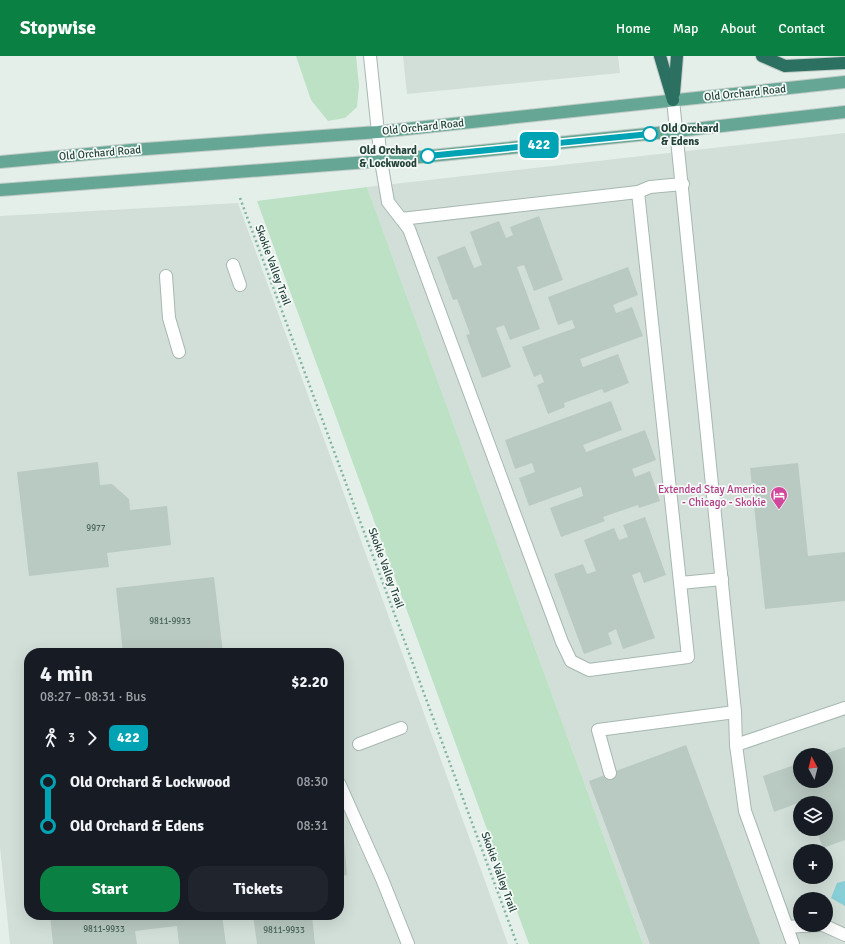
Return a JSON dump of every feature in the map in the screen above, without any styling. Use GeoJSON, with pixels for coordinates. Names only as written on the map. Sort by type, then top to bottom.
{"type":"FeatureCollection","features":[{"type":"Feature","properties":{"kind":"highway"},"geometry":{"type":"LineString","coordinates":[[660,56],[673,100]]}},
{"type":"Feature","properties":{"kind":"highway"},"geometry":{"type":"LineString","coordinates":[[673,100],[677,56]]}},
{"type":"Feature","properties":{"kind":"highway"},"geometry":{"type":"LineString","coordinates":[[762,56],[785,66],[845,62]]}},
{"type":"Feature","properties":{"kind":"main road","name":"Old Orchard Road"},"geometry":{"type":"LineString","coordinates":[[0,162],[132,150],[378,132],[845,82]]}},
{"type":"Feature","properties":{"kind":"main road"},"geometry":{"type":"LineString","coordinates":[[0,190],[381,161],[677,131],[845,112]]}},
{"type":"Feature","properties":{"kind":"street"},"geometry":{"type":"LineString","coordinates":[[370,56],[381,161],[388,202],[409,229],[562,642],[571,661],[589,670],[688,657],[638,192]]}},
{"type":"Feature","properties":{"kind":"street"},"geometry":{"type":"LineString","coordinates":[[673,100],[683,184],[735,712],[736,745],[745,811],[793,944]]}},
{"type":"Feature","properties":{"kind":"street"},"geometry":{"type":"LineString","coordinates":[[401,219],[638,192],[650,187],[683,184]]}},
{"type":"Feature","properties":{"kind":"street"},"geometry":{"type":"LineString","coordinates":[[233,265],[240,285]]}},
{"type":"Feature","properties":{"kind":"street"},"geometry":{"type":"LineString","coordinates":[[166,276],[170,318],[179,352]]}},
{"type":"Feature","properties":{"kind":"street"},"geometry":{"type":"LineString","coordinates":[[680,584],[722,579]]}},
{"type":"Feature","properties":{"kind":"street"},"geometry":{"type":"LineString","coordinates":[[736,745],[845,708]]}},
{"type":"Feature","properties":{"kind":"street"},"geometry":{"type":"LineString","coordinates":[[610,773],[598,730],[735,712]]}},
{"type":"Feature","properties":{"kind":"street"},"geometry":{"type":"LineString","coordinates":[[359,744],[401,728]]}},
{"type":"Feature","properties":{"kind":"street"},"geometry":{"type":"LineString","coordinates":[[344,794],[382,879],[408,944]]}},
{"type":"Feature","properties":{"kind":"street"},"geometry":{"type":"LineString","coordinates":[[787,927],[793,927]]}},
{"type":"Feature","properties":{"kind":"street"},"geometry":{"type":"LineString","coordinates":[[833,930],[845,935]]}},
{"type":"Feature","properties":{"kind":"path","name":"Skokie Valley Trail"},"geometry":{"type":"LineString","coordinates":[[240,198],[517,944]]}},
{"type":"Feature","properties":{"kind":"shaded area"},"geometry":{"type":"Polygon","coordinates":[[[403,56],[618,56],[620,73],[407,94],[403,56]]]}},
{"type":"Feature","properties":{"kind":"shaded area"},"geometry":{"type":"Polygon","coordinates":[[[845,133],[845,944],[643,944],[367,187],[845,133]]]}},
{"type":"Feature","properties":{"kind":"shaded area"},"geometry":{"type":"Polygon","coordinates":[[[238,203],[508,944],[10,944],[0,847],[0,216],[238,203]]]}},
{"type":"Feature","properties":{"kind":"green space"},"geometry":{"type":"Polygon","coordinates":[[[296,56],[356,56],[359,86],[357,107],[345,118],[328,121],[311,100],[296,56]]]}},
{"type":"Feature","properties":{"kind":"green space"},"geometry":{"type":"Polygon","coordinates":[[[367,187],[643,944],[529,944],[257,201],[367,187]]]}},
{"type":"Feature","properties":{"kind":"water"},"geometry":{"type":"Polygon","coordinates":[[[845,881],[845,906],[833,899],[833,893],[837,883],[845,881]]]}},
{"type":"Feature","properties":{"kind":"building"},"geometry":{"type":"Polygon","coordinates":[[[539,216],[563,280],[534,291],[524,265],[517,267],[540,329],[510,340],[504,325],[496,328],[511,367],[482,378],[466,335],[470,334],[457,299],[453,300],[437,257],[465,246],[474,268],[482,265],[470,232],[499,221],[506,238],[513,235],[510,227],[539,216]]]}},
{"type":"Feature","properties":{"kind":"building"},"geometry":{"type":"Polygon","coordinates":[[[628,267],[638,295],[613,305],[616,313],[632,307],[643,336],[580,359],[583,367],[618,354],[629,383],[604,393],[602,389],[564,403],[565,407],[548,414],[537,385],[544,382],[541,374],[534,377],[522,347],[575,328],[572,320],[558,325],[548,297],[628,267]]]}},
{"type":"Feature","properties":{"kind":"building"},"geometry":{"type":"Polygon","coordinates":[[[611,401],[622,430],[583,445],[586,452],[645,430],[656,460],[632,469],[635,477],[650,471],[660,501],[639,508],[638,505],[603,517],[605,521],[561,537],[550,508],[583,496],[581,487],[529,506],[519,478],[535,472],[532,463],[515,469],[505,440],[611,401]]]}},
{"type":"Feature","properties":{"kind":"building"},"geometry":{"type":"Polygon","coordinates":[[[98,462],[100,485],[112,484],[129,499],[130,510],[167,506],[171,545],[107,553],[109,567],[29,576],[17,472],[98,462]]]}},
{"type":"Feature","properties":{"kind":"building","name":"Extended Stay America - Chicago - Skokie"},"geometry":{"type":"Polygon","coordinates":[[[798,463],[808,556],[845,552],[845,601],[765,609],[750,468],[798,463]]]}},
{"type":"Feature","properties":{"kind":"building"},"geometry":{"type":"Polygon","coordinates":[[[645,517],[666,575],[644,583],[640,572],[632,575],[655,638],[623,649],[616,629],[608,633],[612,644],[584,654],[554,574],[583,564],[587,574],[596,571],[584,540],[614,528],[619,540],[628,537],[623,525],[645,517]]]}},
{"type":"Feature","properties":{"kind":"building"},"geometry":{"type":"Polygon","coordinates":[[[214,577],[222,648],[122,648],[116,588],[214,577]]]}},
{"type":"Feature","properties":{"kind":"building"},"geometry":{"type":"Polygon","coordinates":[[[686,745],[760,944],[650,944],[589,781],[686,745]]]}},
{"type":"Feature","properties":{"kind":"building"},"geometry":{"type":"Polygon","coordinates":[[[845,747],[845,840],[833,844],[822,844],[819,836],[833,836],[833,796],[793,796],[793,805],[774,812],[763,776],[793,765],[793,788],[833,788],[833,751],[845,747]]]}},
{"type":"Feature","properties":{"kind":"building"},"geometry":{"type":"Polygon","coordinates":[[[344,839],[347,875],[344,875],[344,839]]]}},
{"type":"Feature","properties":{"kind":"building"},"geometry":{"type":"Polygon","coordinates":[[[51,920],[223,920],[226,944],[179,944],[177,926],[135,931],[137,944],[53,944],[51,920]]]}},
{"type":"Feature","properties":{"kind":"building"},"geometry":{"type":"Polygon","coordinates":[[[254,920],[313,920],[315,944],[257,944],[254,920]]]}},
{"type":"Feature","properties":{"kind":"bus line","name":"422"},"geometry":{"type":"LineString","coordinates":[[428,156],[650,134]]}},
{"type":"Feature","properties":{"kind":"place","name":"Old Orchard & Edens"},"geometry":{"type":"Point","coordinates":[650,134]}},
{"type":"Feature","properties":{"kind":"place","name":"Old Orchard & Lockwood"},"geometry":{"type":"Point","coordinates":[428,156]}},
{"type":"Feature","properties":{"kind":"place","name":"Extended Stay America - Chicago - Skokie"},"geometry":{"type":"Point","coordinates":[779,510]}}]}
